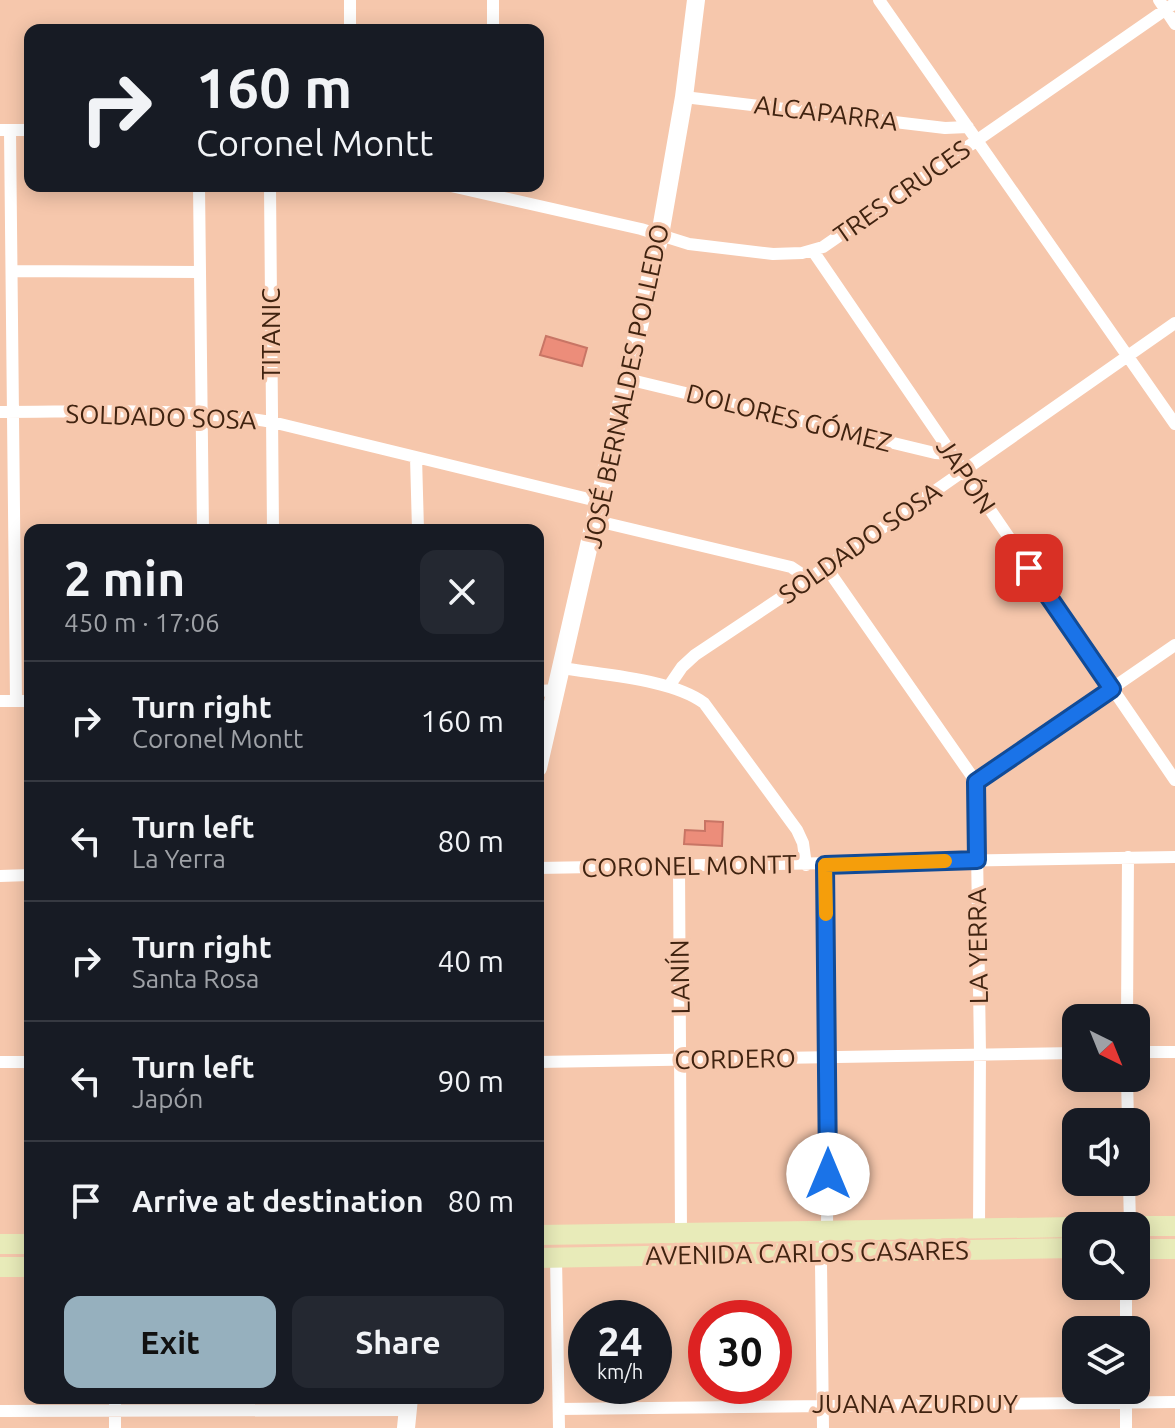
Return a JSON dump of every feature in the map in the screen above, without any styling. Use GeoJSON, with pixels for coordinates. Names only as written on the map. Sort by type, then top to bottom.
{"type":"FeatureCollection","features":[{"type":"Feature","properties":{"kind":"main road","name":"JOSÉ BERNALDES POLLEDO"},"geometry":{"type":"LineString","coordinates":[[544,717],[547,691],[562,668],[660,235],[684,97],[696,0]]}},
{"type":"Feature","properties":{"kind":"main road"},"geometry":{"type":"LineString","coordinates":[[1150,1226],[1175,1226]]}},
{"type":"Feature","properties":{"kind":"main road","name":"AVENIDA CARLOS CASARES"},"geometry":{"type":"LineString","coordinates":[[544,1235],[1062,1227]]}},
{"type":"Feature","properties":{"kind":"main road"},"geometry":{"type":"LineString","coordinates":[[0,1244],[24,1244]]}},
{"type":"Feature","properties":{"kind":"main road","name":"AVENIDA CARLOS CASARES"},"geometry":{"type":"LineString","coordinates":[[547,1258],[1062,1248]]}},
{"type":"Feature","properties":{"kind":"main road"},"geometry":{"type":"LineString","coordinates":[[1150,1249],[1175,1249]]}},
{"type":"Feature","properties":{"kind":"main road"},"geometry":{"type":"LineString","coordinates":[[0,1267],[24,1267]]}},
{"type":"Feature","properties":{"kind":"street"},"geometry":{"type":"LineString","coordinates":[[350,0],[350,24]]}},
{"type":"Feature","properties":{"kind":"street"},"geometry":{"type":"LineString","coordinates":[[493,0],[493,24]]}},
{"type":"Feature","properties":{"kind":"street"},"geometry":{"type":"LineString","coordinates":[[879,0],[1175,424]]}},
{"type":"Feature","properties":{"kind":"street"},"geometry":{"type":"LineString","coordinates":[[1166,4],[1175,24]]}},
{"type":"Feature","properties":{"kind":"street","name":"TRES CRUCES"},"geometry":{"type":"LineString","coordinates":[[496,192],[689,244],[773,254],[813,251],[977,140],[1166,4]]}},
{"type":"Feature","properties":{"kind":"street","name":"ALCAPARRA"},"geometry":{"type":"LineString","coordinates":[[684,97],[945,128],[968,127]]}},
{"type":"Feature","properties":{"kind":"street"},"geometry":{"type":"LineString","coordinates":[[5,130],[12,271],[7,412],[16,554],[16,701]]}},
{"type":"Feature","properties":{"kind":"street"},"geometry":{"type":"LineString","coordinates":[[199,192],[203,524]]}},
{"type":"Feature","properties":{"kind":"street","name":"TITANIC"},"geometry":{"type":"LineString","coordinates":[[270,192],[273,524]]}},
{"type":"Feature","properties":{"kind":"street","name":"JAPÓN"},"geometry":{"type":"LineString","coordinates":[[813,251],[1175,780]]}},
{"type":"Feature","properties":{"kind":"street"},"geometry":{"type":"LineString","coordinates":[[12,271],[200,272]]}},
{"type":"Feature","properties":{"kind":"street","name":"SOLDADO SOSA"},"geometry":{"type":"LineString","coordinates":[[669,686],[695,655],[1175,323]]}},
{"type":"Feature","properties":{"kind":"street","name":"DOLORES GÓMEZ"},"geometry":{"type":"LineString","coordinates":[[627,379],[935,453],[951,454]]}},
{"type":"Feature","properties":{"kind":"street","name":"SOLDADO SOSA"},"geometry":{"type":"LineString","coordinates":[[7,412],[203,414],[272,422],[416,457],[791,567],[809,579]]}},
{"type":"Feature","properties":{"kind":"street"},"geometry":{"type":"LineString","coordinates":[[416,457],[418,524]]}},
{"type":"Feature","properties":{"kind":"street"},"geometry":{"type":"LineString","coordinates":[[16,554],[24,554]]}},
{"type":"Feature","properties":{"kind":"street"},"geometry":{"type":"LineString","coordinates":[[826,567],[976,782],[1175,645]]}},
{"type":"Feature","properties":{"kind":"street"},"geometry":{"type":"LineString","coordinates":[[562,668],[669,686],[692,694],[704,703],[797,830],[803,843],[806,865]]}},
{"type":"Feature","properties":{"kind":"street"},"geometry":{"type":"LineString","coordinates":[[0,701],[24,701]]}},
{"type":"Feature","properties":{"kind":"street","name":"LA YERRA"},"geometry":{"type":"LineString","coordinates":[[976,782],[979,1228]]}},
{"type":"Feature","properties":{"kind":"street"},"geometry":{"type":"LineString","coordinates":[[1127,1004],[1128,857]]}},
{"type":"Feature","properties":{"kind":"street","name":"CORONEL MONTT"},"geometry":{"type":"LineString","coordinates":[[544,868],[1175,857]]}},
{"type":"Feature","properties":{"kind":"street","name":"LANÍN"},"geometry":{"type":"LineString","coordinates":[[679,865],[681,1233]]}},
{"type":"Feature","properties":{"kind":"street"},"geometry":{"type":"LineString","coordinates":[[823,1428],[821,1253],[827,1232],[828,1056],[825,865]]}},
{"type":"Feature","properties":{"kind":"street"},"geometry":{"type":"LineString","coordinates":[[0,876],[24,875]]}},
{"type":"Feature","properties":{"kind":"street"},"geometry":{"type":"LineString","coordinates":[[1150,1052],[1175,1052]]}},
{"type":"Feature","properties":{"kind":"street","name":"CORDERO"},"geometry":{"type":"LineString","coordinates":[[544,1062],[1062,1053]]}},
{"type":"Feature","properties":{"kind":"street"},"geometry":{"type":"LineString","coordinates":[[0,1062],[24,1062]]}},
{"type":"Feature","properties":{"kind":"street"},"geometry":{"type":"LineString","coordinates":[[547,1258],[559,1428]]}},
{"type":"Feature","properties":{"kind":"street","name":"JUANA AZURDUY"},"geometry":{"type":"LineString","coordinates":[[559,1409],[1062,1398]]}},
{"type":"Feature","properties":{"kind":"street","name":"JUANA AZURDUY"},"geometry":{"type":"LineString","coordinates":[[1150,1399],[1175,1402]]}},
{"type":"Feature","properties":{"kind":"street"},"geometry":{"type":"LineString","coordinates":[[115,1404],[115,1428]]}},
{"type":"Feature","properties":{"kind":"street"},"geometry":{"type":"LineString","coordinates":[[0,1411],[115,1404],[408,1412]]}},
{"type":"Feature","properties":{"kind":"street"},"geometry":{"type":"LineString","coordinates":[[1126,1404],[1126,1428]]}},
{"type":"Feature","properties":{"kind":"building"},"geometry":{"type":"Polygon","coordinates":[[[546,336],[587,348],[582,366],[540,355],[546,336]]]}},
{"type":"Feature","properties":{"kind":"building"},"geometry":{"type":"Polygon","coordinates":[[[705,821],[723,822],[722,846],[684,844],[685,830],[705,831],[705,821]]]}},
{"type":"Feature","properties":{"kind":"slow traffic"},"geometry":{"type":"LineString","coordinates":[[826,914],[825,865],[945,861]]}},
{"type":"Feature","properties":{"kind":"route"},"geometry":{"type":"LineString","coordinates":[[828,1174],[825,865],[977,860],[976,782],[1112,689],[1029,568]]}}]}
